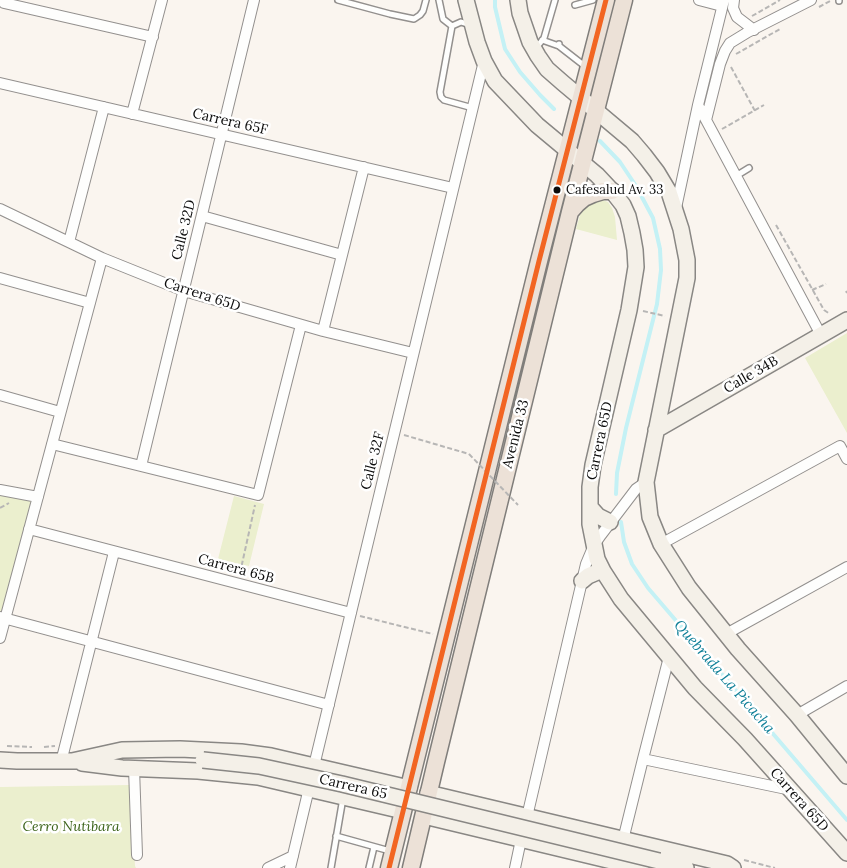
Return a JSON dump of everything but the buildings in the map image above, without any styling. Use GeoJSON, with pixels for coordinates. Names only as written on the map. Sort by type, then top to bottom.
{"type":"FeatureCollection","features":[{"type":"Feature","properties":{"kind":"main road","name":"Avenida 33"},"geometry":{"type":"LineString","coordinates":[[389,868],[567,149],[606,0]]}},
{"type":"Feature","properties":{"kind":"main road","name":"Avenida 33"},"geometry":{"type":"LineString","coordinates":[[411,868],[582,163],[624,0]]}},
{"type":"Feature","properties":{"kind":"main road"},"geometry":{"type":"LineString","coordinates":[[570,212],[584,198],[603,191],[612,191]]}},
{"type":"Feature","properties":{"kind":"street"},"geometry":{"type":"LineString","coordinates":[[132,114],[162,0]]}},
{"type":"Feature","properties":{"kind":"street","name":"Calle 32D"},"geometry":{"type":"LineString","coordinates":[[141,466],[254,0]]}},
{"type":"Feature","properties":{"kind":"street","name":"Carrera 65D"},"geometry":{"type":"LineString","coordinates":[[466,0],[484,61],[495,81],[537,125],[597,175],[623,205],[628,216],[635,250],[636,267],[623,339],[593,465],[590,487],[590,524],[597,559],[620,599],[694,688],[745,739],[847,853]]}},
{"type":"Feature","properties":{"kind":"street"},"geometry":{"type":"LineString","coordinates":[[518,0],[520,13],[530,42],[538,45],[548,69],[632,141],[657,172],[669,192],[685,244],[688,270],[646,482],[650,517],[661,544],[689,588],[738,649],[797,715],[847,776]]}},
{"type":"Feature","properties":{"kind":"street"},"geometry":{"type":"LineString","coordinates":[[676,210],[698,105],[723,3],[699,0]]}},
{"type":"Feature","properties":{"kind":"street"},"geometry":{"type":"LineString","coordinates":[[734,0],[733,8],[737,17],[754,30]]}},
{"type":"Feature","properties":{"kind":"street"},"geometry":{"type":"LineString","coordinates":[[4,3],[152,37]]}},
{"type":"Feature","properties":{"kind":"street"},"geometry":{"type":"LineString","coordinates":[[706,120],[725,65],[725,51],[730,43],[754,30],[813,4]]}},
{"type":"Feature","properties":{"kind":"street","name":"Calle 32F"},"geometry":{"type":"LineString","coordinates":[[290,868],[484,61]]}},
{"type":"Feature","properties":{"kind":"street","name":"Carrera 65F"},"geometry":{"type":"LineString","coordinates":[[0,83],[453,188]]}},
{"type":"Feature","properties":{"kind":"street"},"geometry":{"type":"LineString","coordinates":[[698,105],[821,335]]}},
{"type":"Feature","properties":{"kind":"street"},"geometry":{"type":"LineString","coordinates":[[69,242],[104,107]]}},
{"type":"Feature","properties":{"kind":"street"},"geometry":{"type":"LineString","coordinates":[[323,331],[364,167]]}},
{"type":"Feature","properties":{"kind":"street","name":"Carrera 65D"},"geometry":{"type":"LineString","coordinates":[[1,213],[102,258],[184,291],[301,325],[413,354]]}},
{"type":"Feature","properties":{"kind":"street"},"geometry":{"type":"LineString","coordinates":[[202,216],[342,255]]}},
{"type":"Feature","properties":{"kind":"street"},"geometry":{"type":"LineString","coordinates":[[0,638],[3,618],[38,497],[102,258]]}},
{"type":"Feature","properties":{"kind":"street"},"geometry":{"type":"LineString","coordinates":[[0,278],[90,303]]}},
{"type":"Feature","properties":{"kind":"street","name":"Calle 34B"},"geometry":{"type":"LineString","coordinates":[[656,430],[821,335],[842,316]]}},
{"type":"Feature","properties":{"kind":"street"},"geometry":{"type":"LineString","coordinates":[[52,444],[258,495],[301,325]]}},
{"type":"Feature","properties":{"kind":"street"},"geometry":{"type":"LineString","coordinates":[[0,395],[60,412]]}},
{"type":"Feature","properties":{"kind":"street"},"geometry":{"type":"LineString","coordinates":[[661,544],[840,446],[847,459]]}},
{"type":"Feature","properties":{"kind":"street"},"geometry":{"type":"LineString","coordinates":[[515,868],[586,564],[594,545],[610,522],[636,489],[646,482]]}},
{"type":"Feature","properties":{"kind":"street"},"geometry":{"type":"LineString","coordinates":[[0,490],[38,497]]}},
{"type":"Feature","properties":{"kind":"street"},"geometry":{"type":"LineString","coordinates":[[590,507],[598,516],[610,522]]}},
{"type":"Feature","properties":{"kind":"street","name":"Carrera 65B"},"geometry":{"type":"LineString","coordinates":[[29,529],[351,614]]}},
{"type":"Feature","properties":{"kind":"street"},"geometry":{"type":"LineString","coordinates":[[67,762],[66,746],[114,552]]}},
{"type":"Feature","properties":{"kind":"street"},"geometry":{"type":"LineString","coordinates":[[726,634],[847,567]]}},
{"type":"Feature","properties":{"kind":"street"},"geometry":{"type":"LineString","coordinates":[[582,581],[602,570]]}},
{"type":"Feature","properties":{"kind":"street"},"geometry":{"type":"LineString","coordinates":[[3,618],[328,705]]}},
{"type":"Feature","properties":{"kind":"street"},"geometry":{"type":"LineString","coordinates":[[623,840],[669,657]]}},
{"type":"Feature","properties":{"kind":"street"},"geometry":{"type":"LineString","coordinates":[[797,715],[847,686]]}},
{"type":"Feature","properties":{"kind":"street","name":"Carrera 65"},"geometry":{"type":"LineString","coordinates":[[67,762],[122,750],[180,749],[241,752],[271,756],[409,788]]}},
{"type":"Feature","properties":{"kind":"street"},"geometry":{"type":"LineString","coordinates":[[642,759],[791,790]]}},
{"type":"Feature","properties":{"kind":"street","name":"Carrera 65"},"geometry":{"type":"LineString","coordinates":[[0,760],[67,762],[203,760],[259,766],[342,784],[686,868]]}},
{"type":"Feature","properties":{"kind":"street","name":"Carrera 65"},"geometry":{"type":"LineString","coordinates":[[67,762],[122,768],[198,771],[258,777],[403,811]]}},
{"type":"Feature","properties":{"kind":"street"},"geometry":{"type":"LineString","coordinates":[[134,768],[137,855]]}},
{"type":"Feature","properties":{"kind":"street"},"geometry":{"type":"LineString","coordinates":[[428,793],[727,864],[733,868]]}},
{"type":"Feature","properties":{"kind":"street"},"geometry":{"type":"LineString","coordinates":[[424,816],[641,868]]}},
{"type":"Feature","properties":{"kind":"street"},"geometry":{"type":"LineString","coordinates":[[268,868],[293,856]]}},
{"type":"Feature","properties":{"kind":"lane"},"geometry":{"type":"LineString","coordinates":[[338,0],[414,19],[423,11],[426,0]]}},
{"type":"Feature","properties":{"kind":"lane"},"geometry":{"type":"LineString","coordinates":[[439,0],[443,19],[452,26]]}},
{"type":"Feature","properties":{"kind":"lane"},"geometry":{"type":"LineString","coordinates":[[538,45],[545,34],[555,0]]}},
{"type":"Feature","properties":{"kind":"lane"},"geometry":{"type":"LineString","coordinates":[[574,5],[593,0]]}},
{"type":"Feature","properties":{"kind":"lane"},"geometry":{"type":"LineString","coordinates":[[452,26],[461,22],[473,26]]}},
{"type":"Feature","properties":{"kind":"lane"},"geometry":{"type":"LineString","coordinates":[[452,26],[440,92],[441,97],[444,100],[473,108]]}},
{"type":"Feature","properties":{"kind":"lane"},"geometry":{"type":"LineString","coordinates":[[538,45],[559,45],[588,69]]}},
{"type":"Feature","properties":{"kind":"lane"},"geometry":{"type":"LineString","coordinates":[[736,176],[749,168]]}},
{"type":"Feature","properties":{"kind":"lane"},"geometry":{"type":"LineString","coordinates":[[331,868],[344,797]]}},
{"type":"Feature","properties":{"kind":"lane"},"geometry":{"type":"LineString","coordinates":[[336,836],[393,852]]}},
{"type":"Feature","properties":{"kind":"lane"},"geometry":{"type":"LineString","coordinates":[[369,868],[374,847]]}},
{"type":"Feature","properties":{"kind":"path"},"geometry":{"type":"LineString","coordinates":[[742,21],[780,0]]}},
{"type":"Feature","properties":{"kind":"path"},"geometry":{"type":"LineString","coordinates":[[813,4],[832,0]]}},
{"type":"Feature","properties":{"kind":"path"},"geometry":{"type":"LineString","coordinates":[[735,55],[784,27]]}},
{"type":"Feature","properties":{"kind":"path"},"geometry":{"type":"LineString","coordinates":[[733,61],[725,65],[755,111]]}},
{"type":"Feature","properties":{"kind":"path"},"geometry":{"type":"LineString","coordinates":[[713,134],[764,106]]}},
{"type":"Feature","properties":{"kind":"path"},"geometry":{"type":"LineString","coordinates":[[826,284],[812,290],[824,310],[830,314],[842,316]]}},
{"type":"Feature","properties":{"kind":"path"},"geometry":{"type":"LineString","coordinates":[[643,311],[670,317]]}},
{"type":"Feature","properties":{"kind":"path"},"geometry":{"type":"LineString","coordinates":[[394,432],[469,454],[518,505]]}},
{"type":"Feature","properties":{"kind":"path"},"geometry":{"type":"LineString","coordinates":[[238,584],[258,495]]}},
{"type":"Feature","properties":{"kind":"path"},"geometry":{"type":"LineString","coordinates":[[351,614],[436,635]]}},
{"type":"Feature","properties":{"kind":"path"},"geometry":{"type":"LineString","coordinates":[[0,746],[32,747]]}},
{"type":"Feature","properties":{"kind":"path"},"geometry":{"type":"LineString","coordinates":[[41,747],[66,746]]}},
{"type":"Feature","properties":{"kind":"green space"},"geometry":{"type":"Polygon","coordinates":[[[600,199],[608,202],[612,208],[615,217],[617,240],[576,229],[580,215],[585,208],[593,201],[600,199]]]}},
{"type":"Feature","properties":{"kind":"green space"},"geometry":{"type":"Polygon","coordinates":[[[847,333],[847,433],[805,358],[847,333]]]}},
{"type":"Feature","properties":{"kind":"green space"},"geometry":{"type":"Polygon","coordinates":[[[0,494],[32,500],[2,612],[0,612],[0,494]]]}},
{"type":"Feature","properties":{"kind":"green space"},"geometry":{"type":"Polygon","coordinates":[[[234,496],[264,504],[249,566],[218,559],[234,496]]]}},
{"type":"Feature","properties":{"kind":"green space","name":"Cerro Nutibara"},"geometry":{"type":"Polygon","coordinates":[[[130,785],[136,868],[0,868],[0,787],[130,785]]]}},
{"type":"Feature","properties":{"kind":"waterway","name":"Quebrada La Picacha"},"geometry":{"type":"LineString","coordinates":[[495,0],[505,49],[520,72],[554,109]]}},
{"type":"Feature","properties":{"kind":"waterway","name":"Quebrada La Picacha"},"geometry":{"type":"LineString","coordinates":[[600,141],[620,162],[636,186],[653,218],[660,249],[661,270],[657,304],[626,428],[617,473],[616,494]]}},
{"type":"Feature","properties":{"kind":"waterway","name":"Quebrada La Picacha"},"geometry":{"type":"LineString","coordinates":[[621,522],[624,542],[632,564],[648,588],[847,820]]}},
{"type":"Feature","properties":{"kind":"transit line"},"geometry":{"type":"LineString","coordinates":[[389,868],[539,261],[606,0]]}},
{"type":"Feature","properties":{"kind":"place","name":"Cafesalud Av. 33"},"geometry":{"type":"Point","coordinates":[557,190]}}]}
